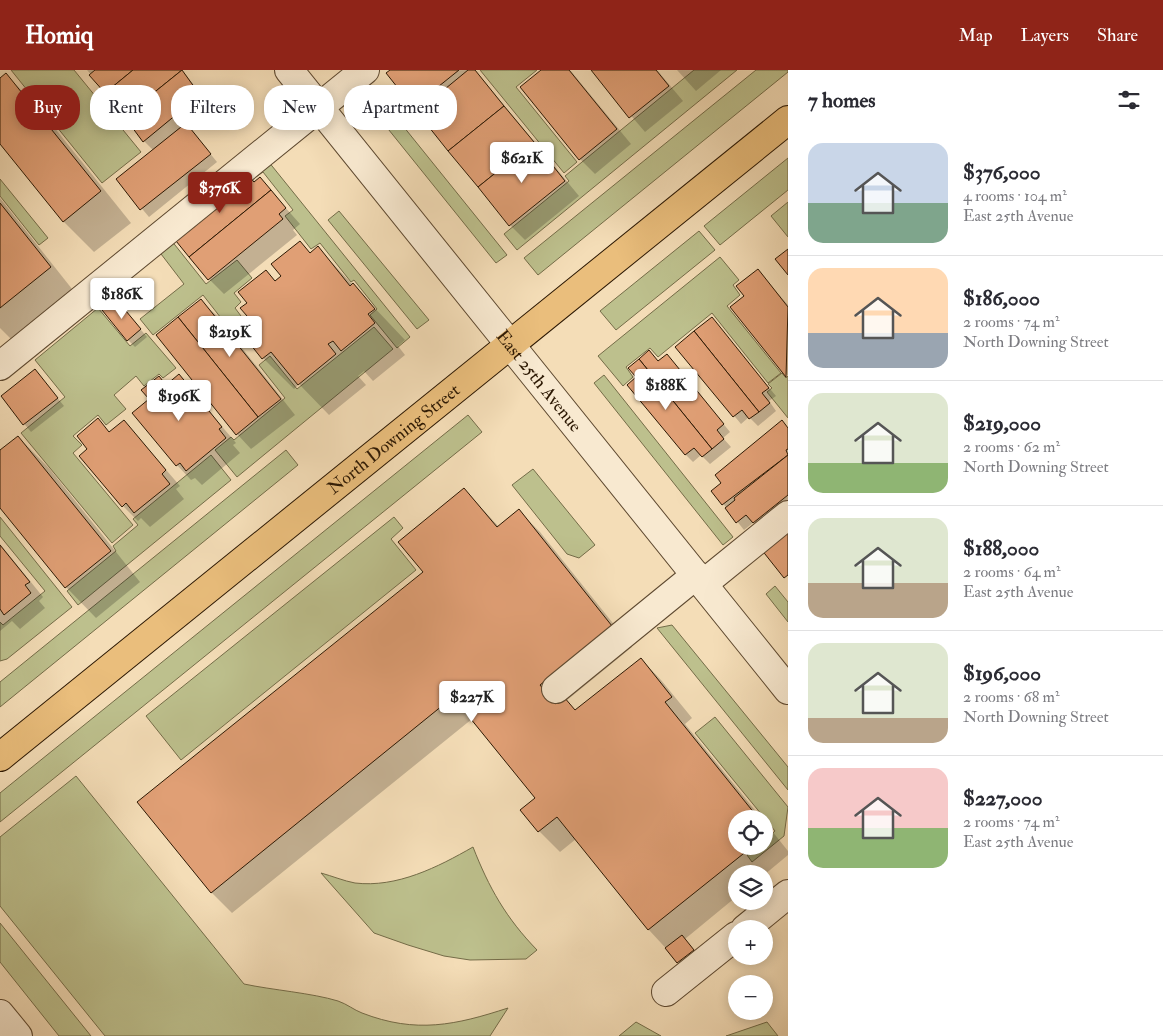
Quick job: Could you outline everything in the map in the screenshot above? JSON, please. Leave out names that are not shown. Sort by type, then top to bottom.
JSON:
[{"type":"main road","name":"North Downing Street","points":[[0,757],[788,120]]},
{"type":"street","name":"East 25th Avenue","points":[[289,70],[301,85]]},
{"type":"street","points":[[334,95],[365,70]]},
{"type":"street","name":"East 25th Avenue","points":[[334,126],[788,690]]},
{"type":"street","points":[[0,366],[291,130]]},
{"type":"street","points":[[556,689],[699,579],[788,515]]},
{"type":"street","points":[[756,920],[788,894]]},
{"type":"street","points":[[666,992],[728,942]]},
{"type":"street","points":[[0,1014],[18,1036]]},
{"type":"green space","points":[[11,70],[74,70],[90,90],[90,130],[123,130],[141,152],[102,183],[59,130],[80,130],[80,85],[23,85]]},
{"type":"green space","points":[[480,70],[537,70],[516,87],[577,162],[564,173]]},
{"type":"green space","points":[[694,70],[737,70],[517,250],[504,234],[569,181],[565,176]]},
{"type":"green space","points":[[756,70],[788,70],[788,72],[538,275],[524,258]]},
{"type":"green space","points":[[389,130],[406,130],[507,255],[496,263]]},
{"type":"green space","points":[[788,158],[788,190],[720,245],[704,226]]},
{"type":"green space","points":[[268,161],[410,337],[397,348],[370,315],[377,309],[354,280],[351,282],[320,243],[311,249],[285,216],[293,210],[263,172],[256,177],[253,174]]},
{"type":"green space","points":[[0,179],[48,238],[39,245],[0,196]]},
{"type":"green space","points":[[788,202],[788,237],[771,216]]},
{"type":"green space","points":[[339,211],[429,320],[417,329],[328,220]]},
{"type":"green space","points":[[699,231],[715,250],[616,330],[600,311]]},
{"type":"green space","points":[[171,240],[206,284],[237,260],[252,278],[234,293],[241,302],[235,308],[241,316],[228,327],[203,295],[153,335],[140,319],[184,284],[158,250]]},
{"type":"green space","points":[[720,257],[739,280],[733,285],[740,295],[727,306],[781,373],[768,383],[712,313],[658,357],[650,348],[626,367],[633,377],[623,386],[598,356]]},
{"type":"green space","points":[[98,308],[130,346],[146,333],[176,368],[163,378],[159,374],[144,386],[136,376],[114,395],[126,409],[106,425],[98,415],[73,436],[82,445],[73,453],[133,525],[112,543],[21,433],[65,397],[35,360]]},
{"type":"green space","points":[[374,327],[393,349],[237,477],[215,450],[231,437],[234,440],[285,398],[259,365],[270,356],[297,389]]},
{"type":"green space","points":[[782,373],[786,378],[788,376],[788,418],[767,392],[772,388],[768,384]]},
{"type":"green space","points":[[604,375],[733,537],[723,545],[594,383]]},
{"type":"green space","points":[[468,415],[482,432],[0,822],[0,793]]},
{"type":"green space","points":[[286,450],[298,465],[0,707],[0,682]]},
{"type":"green space","points":[[211,455],[231,480],[78,605],[67,591],[116,551],[113,546],[138,525],[133,519]]},
{"type":"green space","points":[[533,469],[595,545],[579,558],[567,554],[512,485]]},
{"type":"green space","points":[[0,517],[72,607],[7,659],[0,661],[0,622],[3,625],[45,591],[0,536]]},
{"type":"green space","points":[[394,517],[403,528],[391,539],[416,570],[181,760],[146,716]]},
{"type":"green space","points":[[775,586],[788,602],[788,622],[766,594]]},
{"type":"green space","points":[[672,625],[788,767],[788,790],[657,628]]},
{"type":"green space","points":[[715,717],[788,807],[784,836],[773,845],[773,833],[775,831],[773,829],[773,810],[758,810],[695,733]]},
{"type":"green space","points":[[76,776],[244,984],[328,998],[382,1020],[418,1025],[453,1023],[508,1008],[490,1036],[105,1036],[0,906],[0,837]]},
{"type":"green space","points":[[473,847],[485,876],[499,902],[516,926],[537,950],[526,959],[470,960],[444,956],[374,933],[321,873],[355,883],[371,884],[386,882],[417,874],[446,862]]},
{"type":"green space","points":[[747,855],[761,855],[752,862]]},
{"type":"green space","points":[[0,923],[91,1036],[59,1036],[0,962]]},
{"type":"green space","points":[[636,1022],[661,1036],[619,1036]]},
{"type":"green space","points":[[767,1022],[778,1036],[726,1036]]},
{"type":"building","points":[[95,70],[133,70],[115,85],[98,85],[89,75]]},
{"type":"building","points":[[133,70],[182,70],[161,87],[161,85],[115,85]]},
{"type":"building","points":[[182,70],[193,85],[171,85],[171,119],[161,127],[161,87]]},
{"type":"building","points":[[390,70],[459,70],[440,85],[396,85],[386,73]]},
{"type":"building","points":[[468,70],[475,70],[504,106],[448,151],[431,130],[457,130],[457,85],[450,85]]},
{"type":"building","points":[[541,70],[569,70],[617,129],[579,160],[520,87]]},
{"type":"building","points":[[591,70],[656,70],[669,86],[629,118]]},
{"type":"building","points":[[6,73],[16,85],[15,130],[52,130],[101,191],[63,222],[0,144],[0,78]]},
{"type":"building","points":[[504,106],[534,142],[478,187],[448,151]]},
{"type":"building","points":[[134,130],[158,130],[143,142]]},
{"type":"building","points":[[177,130],[192,130],[211,154],[140,210],[116,179]]},
{"type":"building","points":[[534,142],[565,181],[509,226],[478,187]]},
{"type":"building","points":[[248,175],[254,182],[260,177],[271,190],[189,257],[172,236]]},
{"type":"building","points":[[271,190],[286,208],[279,214],[283,219],[208,280],[189,257]]},
{"type":"building","points":[[0,203],[51,267],[0,308]]},
{"type":"building","points":[[300,241],[310,253],[318,246],[350,286],[353,283],[375,309],[368,314],[375,323],[341,351],[333,341],[328,344],[336,354],[298,385],[271,352],[262,359],[235,325],[247,316],[240,308],[247,303],[238,292],[266,270],[275,281],[281,276],[271,264]]},
{"type":"building","points":[[788,249],[788,275],[775,259]]},
{"type":"building","points":[[758,269],[788,307],[786,377],[730,307],[744,296],[736,286]]},
{"type":"building","points":[[116,299],[141,329],[127,341],[102,310]]},
{"type":"building","points":[[201,299],[281,399],[258,417],[178,317]]},
{"type":"building","points":[[178,317],[258,417],[236,435],[156,335]]},
{"type":"building","points":[[712,317],[769,388],[762,393],[770,403],[759,412],[694,331]]},
{"type":"building","points":[[694,331],[759,412],[749,419],[742,410],[733,417],[675,347]]},
{"type":"building","points":[[649,350],[658,361],[667,354],[724,424],[717,430],[724,439],[712,449],[639,359]]},
{"type":"building","points":[[639,359],[712,449],[702,457],[694,448],[685,455],[627,385],[636,377],[628,368]]},
{"type":"building","points":[[35,369],[58,398],[23,425],[1,396]]},
{"type":"building","points":[[179,374],[222,427],[219,429],[226,438],[186,471],[180,463],[176,466],[132,413],[149,399],[141,390],[159,376],[166,385]]},
{"type":"building","points":[[98,418],[109,432],[124,420],[166,470],[162,474],[170,484],[134,513],[126,503],[122,507],[79,456],[87,449],[77,436]]},
{"type":"building","points":[[782,420],[788,428],[788,449],[786,450],[788,455],[722,505],[711,491],[721,483],[715,475]]},
{"type":"building","points":[[18,436],[111,551],[65,588],[0,508],[0,450]]},
{"type":"building","points":[[788,455],[788,495],[753,523],[746,515],[736,523],[725,508],[735,500],[734,498]]},
{"type":"building","points":[[464,488],[497,527],[519,509],[612,626],[540,685],[555,704],[564,697],[575,710],[641,658],[672,697],[665,702],[752,810],[728,810],[728,855],[742,855],[648,930],[557,817],[538,832],[520,810],[535,798],[453,697],[211,893],[137,802],[423,572],[398,542]]},
{"type":"building","points":[[788,527],[788,575],[784,578],[761,549]]},
{"type":"building","points":[[0,545],[30,582],[25,585],[31,593],[4,615],[0,609]]},
{"type":"building","points":[[682,935],[694,950],[677,963],[665,948]]}]
